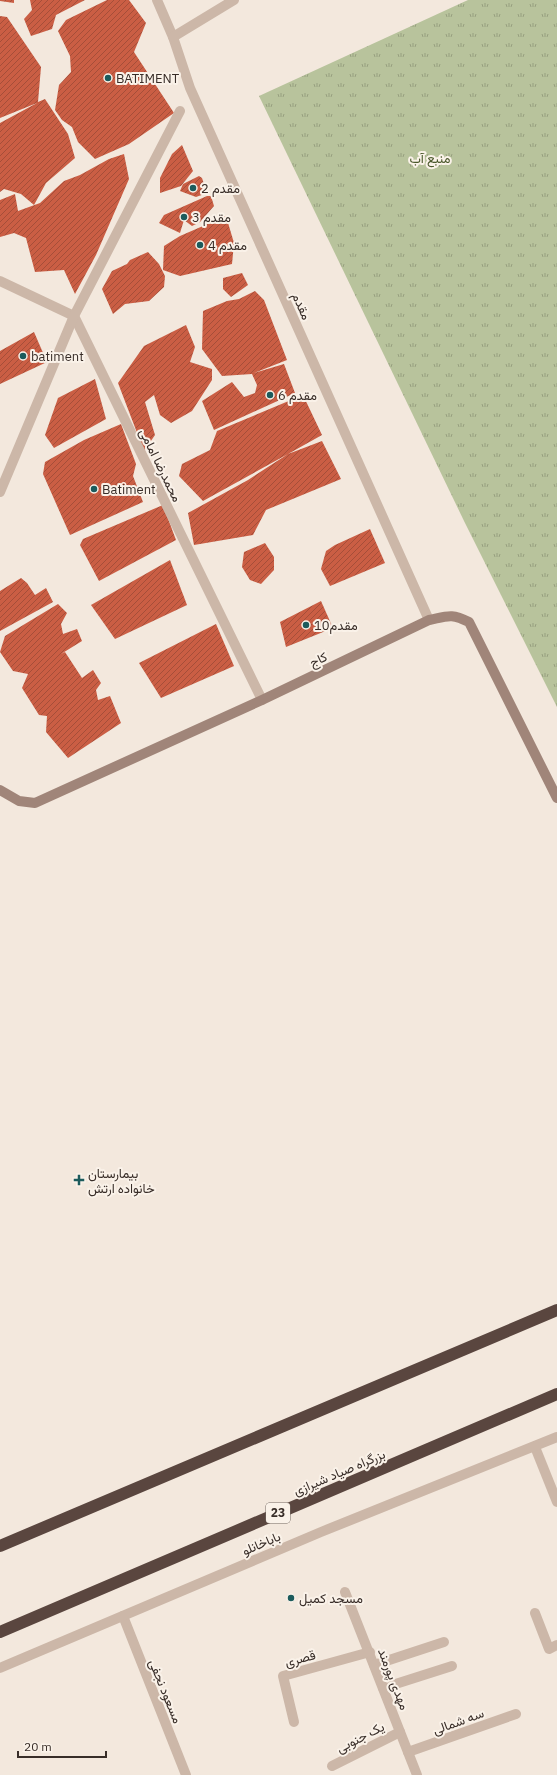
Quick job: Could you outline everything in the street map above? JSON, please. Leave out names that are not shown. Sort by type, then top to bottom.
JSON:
[{"type":"highway","points":[[0,1546],[557,1310]]},
{"type":"highway","name":"بزرگراه صیاد شیرازی","points":[[0,1632],[557,1394]]},
{"type":"main road","name":"کاج","points":[[0,790],[19,801],[36,802],[262,700],[429,620],[447,616],[456,616],[469,622],[557,798]]},
{"type":"street","name":"مقدم","points":[[157,0],[173,37],[190,88],[429,620]]},
{"type":"street","points":[[173,37],[234,0]]},
{"type":"street","points":[[0,492],[74,316],[180,111]]},
{"type":"street","points":[[0,281],[74,316]]},
{"type":"street","name":"محمدرضا امامی","points":[[74,316],[262,700]]},
{"type":"street","name":"باباخانلو","points":[[0,1668],[321,1532],[557,1438]]},
{"type":"street","points":[[535,1447],[557,1502]]},
{"type":"street","name":"مهدی پورمند","points":[[345,1592],[370,1652],[417,1775]]},
{"type":"street","points":[[535,1613],[549,1649],[557,1645]]},
{"type":"street","name":"مسعود نجفی","points":[[123,1616],[186,1775]]},
{"type":"street","points":[[374,1665],[444,1642]]},
{"type":"street","name":"قصری","points":[[294,1722],[283,1676],[370,1652]]},
{"type":"street","points":[[384,1688],[452,1666]]},
{"type":"street","name":"سه شمالی","points":[[408,1752],[516,1714]]},
{"type":"street","name":"یک جنوبی","points":[[332,1766],[400,1732]]},
{"type":"green space","name":"منبع آب","points":[[468,0],[557,0],[557,707],[465,523],[259,96]]},
{"type":"building","points":[[14,0],[14,3],[0,1]]},
{"type":"building","points":[[30,0],[85,0],[56,15],[52,29],[31,36],[24,19],[32,10]]},
{"type":"building","name":"BATIMENT","points":[[107,0],[129,0],[146,23],[134,52],[174,113],[129,144],[95,159],[78,142],[72,127],[62,120],[55,110],[59,85],[71,72],[70,56],[58,31],[66,20]]},
{"type":"building","points":[[0,16],[7,17],[41,67],[38,102],[45,99],[68,134],[75,158],[46,183],[34,205],[21,194],[4,189],[0,192],[0,123],[37,103],[0,118]]},
{"type":"building","points":[[182,145],[193,171],[181,186],[160,193],[160,178],[172,154]]},
{"type":"building","points":[[124,154],[129,179],[96,255],[75,294],[64,270],[35,272],[26,238],[14,233],[0,237],[0,200],[15,194],[18,211],[40,203],[64,181],[80,175],[109,159]]},
{"type":"building","name":"مقدم 2","points":[[199,176],[202,178],[207,193],[196,197],[180,191],[183,184]]},
{"type":"building","name":"3 مقدم","points":[[207,196],[211,196],[214,206],[200,222],[192,226],[184,220],[180,233],[159,223],[164,215]]},
{"type":"building","name":"4 مقدم","points":[[226,216],[234,243],[232,264],[180,276],[163,270],[164,246],[180,236]]},
{"type":"building","points":[[148,252],[159,264],[165,276],[164,287],[149,301],[125,304],[113,314],[102,289],[112,271],[127,264],[130,260]]},
{"type":"building","points":[[242,273],[248,285],[231,297],[223,289],[223,278]]},
{"type":"building","points":[[255,291],[264,300],[287,360],[254,373],[284,364],[295,393],[214,430],[202,401],[232,382],[244,397],[255,393],[257,385],[252,374],[222,376],[202,349],[203,311],[227,301],[239,299]]},
{"type":"building","name":"Batiment","points":[[186,325],[195,347],[190,362],[212,369],[212,380],[192,411],[171,423],[160,415],[154,395],[145,402],[155,435],[144,451],[118,383],[144,346]]},
{"type":"building","name":"batiment","points":[[34,332],[47,362],[0,384],[0,351]]},
{"type":"building","name":"Batiment","points":[[95,379],[106,419],[54,448],[45,435],[58,398]]},
{"type":"building","points":[[303,395],[322,435],[203,501],[179,476],[182,464],[210,450],[217,431]]},
{"type":"building","name":"Batiment","points":[[121,424],[136,464],[133,476],[143,502],[70,535],[43,474],[45,462],[84,440]]},
{"type":"building","points":[[322,441],[341,479],[266,510],[253,535],[194,545],[188,513],[248,480],[288,454]]},
{"type":"building","name":"Batiment","points":[[163,505],[176,540],[99,581],[80,545],[83,539]]},
{"type":"building","points":[[370,529],[385,563],[330,586],[321,569],[326,551],[335,545]]},
{"type":"building","points":[[265,543],[274,557],[274,570],[261,584],[250,580],[242,567],[244,552]]},
{"type":"building","points":[[170,560],[187,605],[115,639],[91,605]]},
{"type":"building","points":[[21,578],[27,583],[35,595],[46,588],[53,602],[0,631],[0,591]]},
{"type":"building","name":"10مقدم","points":[[321,601],[333,628],[286,647],[280,622]]},
{"type":"building","points":[[58,604],[67,613],[61,624],[63,634],[77,629],[82,641],[61,654],[65,652],[82,678],[93,670],[101,683],[96,690],[98,700],[110,696],[121,723],[68,758],[46,732],[47,716],[39,715],[22,688],[28,674],[13,671],[0,652],[5,636]]},
{"type":"building","points":[[216,624],[234,666],[161,698],[139,663]]},
{"type":"place","name":"BATIMENT","points":[[108,78]]},
{"type":"place","name":"مقدم 2","points":[[193,188]]},
{"type":"place","name":"3 مقدم","points":[[184,217]]},
{"type":"place","name":"4 مقدم","points":[[200,245]]},
{"type":"place","name":"batiment","points":[[23,356]]},
{"type":"place","name":"6 مقدم","points":[[270,395]]},
{"type":"place","name":"Batiment","points":[[94,489]]},
{"type":"place","name":"10مقدم","points":[[306,625]]},
{"type":"place","name":"بیمارستان خانواده ارتش","points":[[79,1180]]},
{"type":"place","name":"مسجد کمیل","points":[[291,1598]]}]
